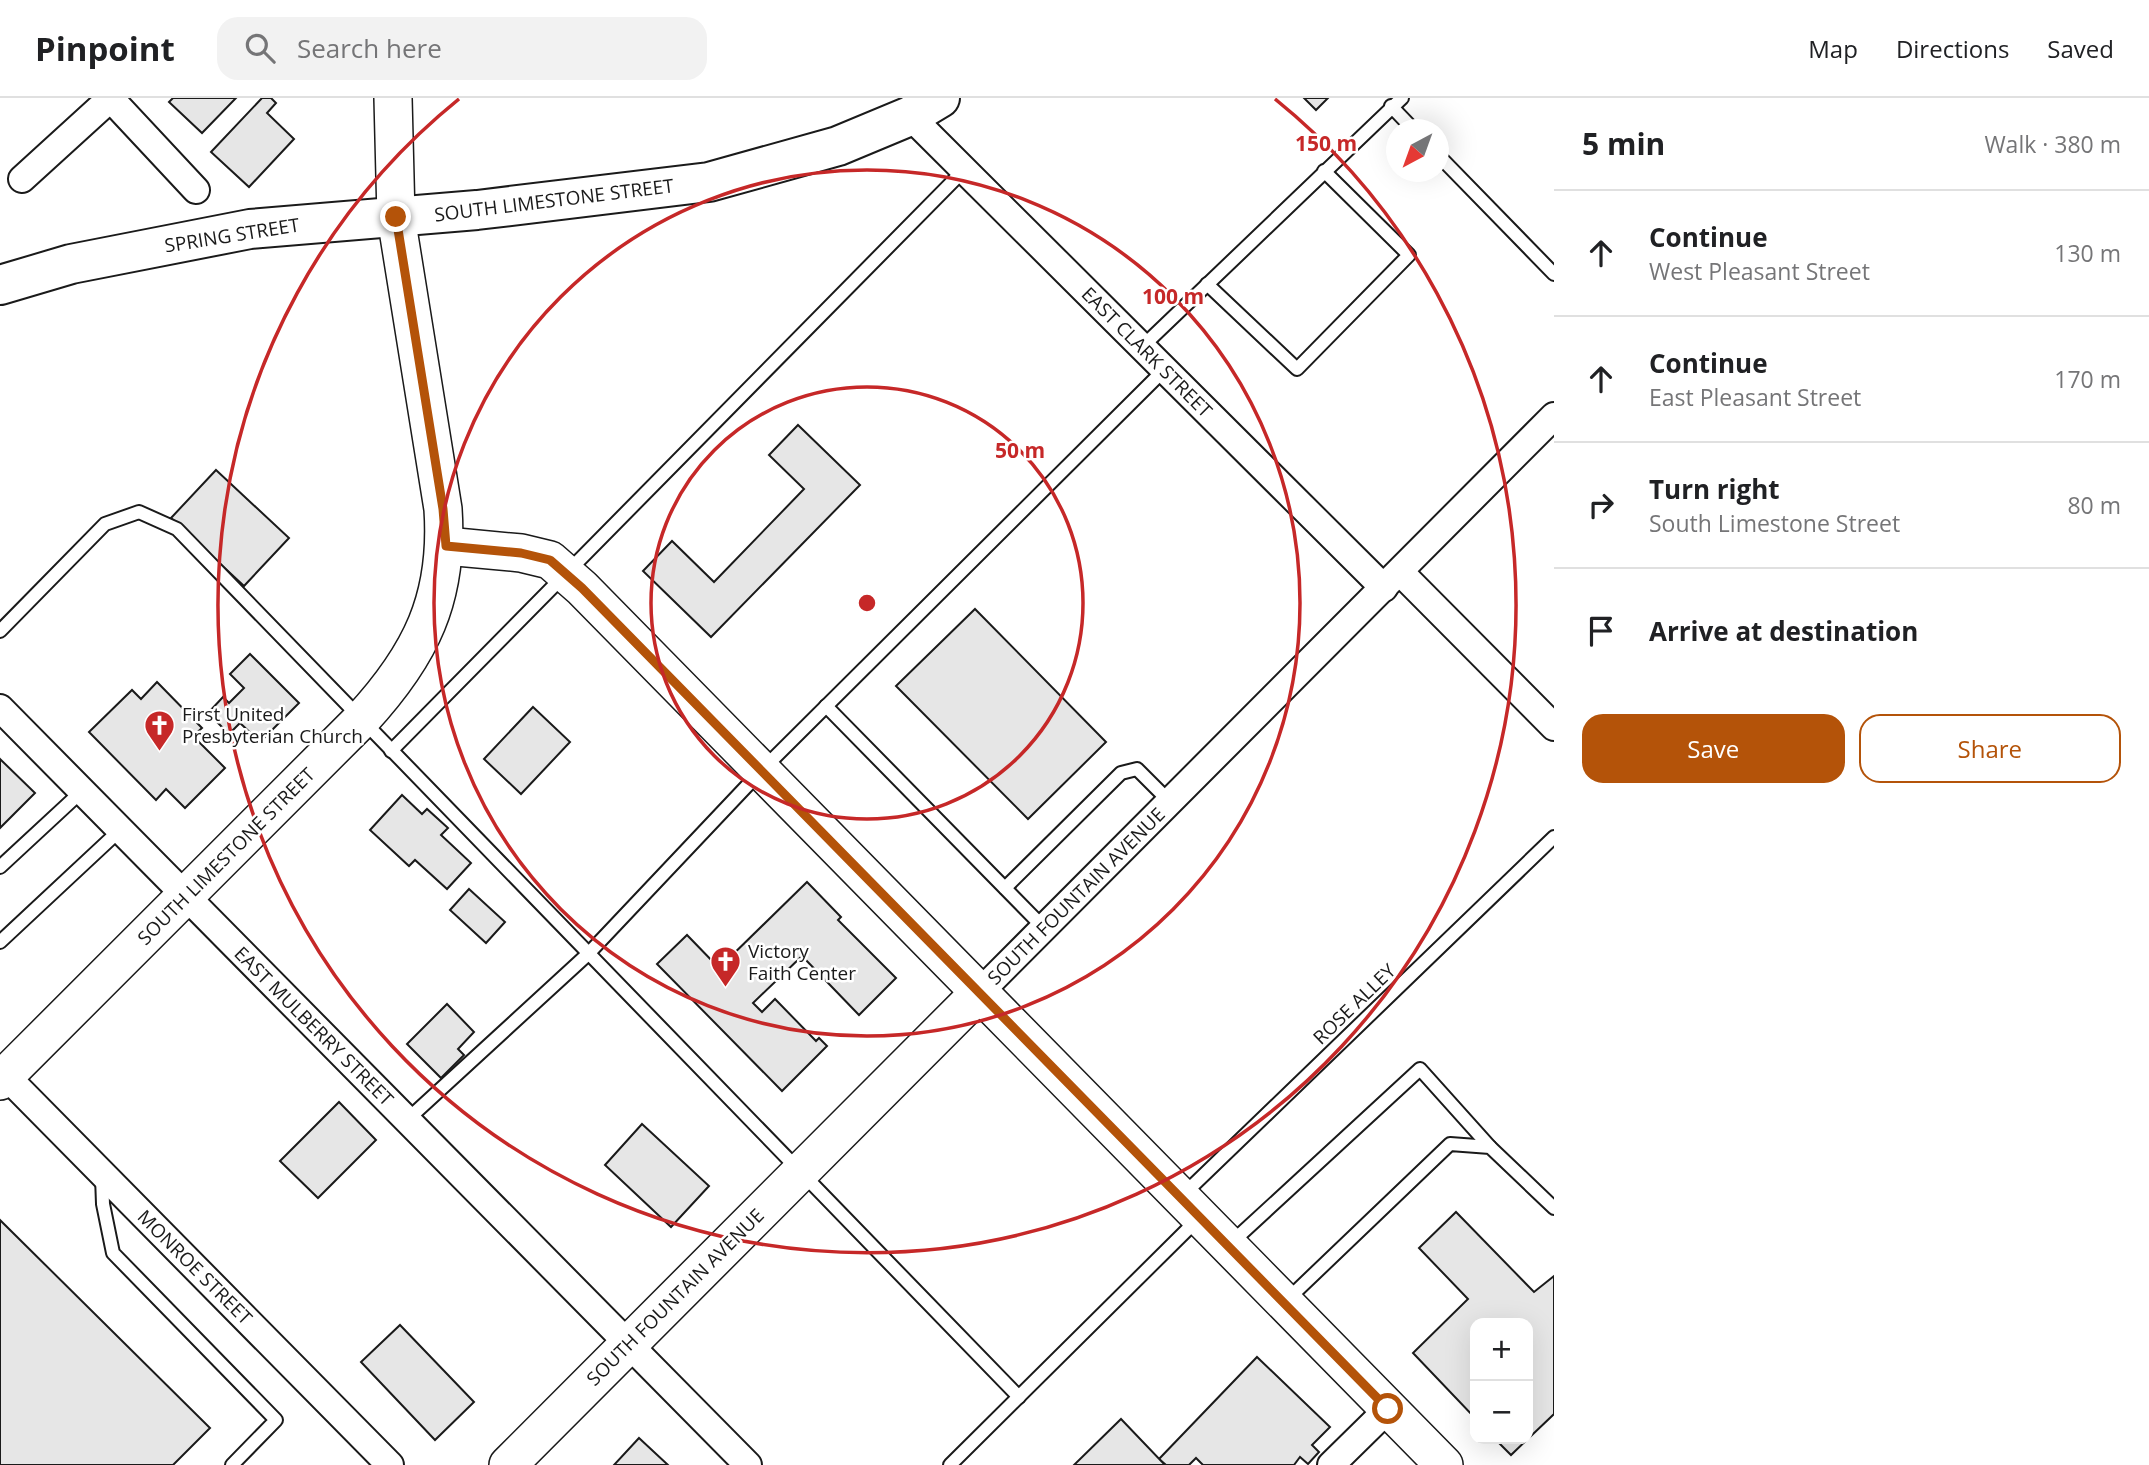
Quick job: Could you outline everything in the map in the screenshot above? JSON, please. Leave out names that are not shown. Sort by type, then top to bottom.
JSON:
[{"type":"main road","name":"SOUTH LIMESTONE STREET","points":[[396,217],[709,182],[838,146],[925,107]]},
{"type":"main road","name":"SPRING STREET","points":[[0,285],[71,264],[250,229],[396,217]]},
{"type":"street","points":[[22,179],[111,98],[196,190]]},
{"type":"street","points":[[393,98],[396,217]]},
{"type":"street","name":"EAST CLARK STREET","points":[[925,107],[964,170],[1164,370],[1554,727]]},
{"type":"street","name":"SOUTH LIMESTONE STREET","points":[[2,1076],[361,720],[402,671],[424,629],[441,583],[446,546],[443,509],[396,217]]},
{"type":"street","name":"SOUTH FOUNTAIN AVENUE","points":[[508,1465],[1554,416]]},
{"type":"street","points":[[446,546],[521,553],[550,560],[566,574],[1444,1465]]},
{"type":"street","name":"EAST MULBERRY STREET","points":[[0,708],[748,1465]]},
{"type":"street","name":"MONROE STREET","points":[[2,1076],[390,1465]]},
{"type":"street","points":[[1331,1465],[1388,1409]]},
{"type":"lane","points":[[1142,347],[1396,102],[1407,119]]},
{"type":"lane","points":[[1449,166],[1554,274]]},
{"type":"lane","points":[[391,751],[964,170]]},
{"type":"lane","points":[[1207,284],[1297,369],[1409,255],[1324,171]]},
{"type":"lane","points":[[407,1120],[588,954],[825,706],[1164,370]]},
{"type":"lane","points":[[0,631],[105,524],[139,512],[177,529],[1019,1397]]},
{"type":"lane","points":[[825,706],[1043,927]]},
{"type":"lane","points":[[1005,888],[1121,773],[1137,769],[1170,801]]},
{"type":"lane","points":[[0,867],[82,791]]},
{"type":"lane","points":[[0,943],[120,830]]},
{"type":"lane","name":"ROSE ALLEY","points":[[950,1465],[1019,1397],[1190,1208],[1554,837]]},
{"type":"lane","points":[[1228,1246],[1420,1069],[1490,1147],[1554,1208]]},
{"type":"lane","points":[[1284,1303],[1450,1144],[1490,1147]]},
{"type":"lane","points":[[102,1174],[103,1204],[113,1253],[276,1420],[232,1465]]},
{"type":"building","points":[[173,98],[236,98],[202,133],[169,102]]},
{"type":"building","points":[[262,98],[271,98],[276,103],[267,113],[294,139],[249,187],[211,152]]},
{"type":"building","points":[[1304,98],[1328,98],[1316,110]]},
{"type":"building","points":[[798,425],[860,485],[711,637],[643,571],[672,541],[714,582],[804,489],[769,455]]},
{"type":"building","points":[[216,470],[289,538],[244,586],[171,518]]},
{"type":"building","points":[[975,609],[1106,742],[1028,819],[896,686]]},
{"type":"building","points":[[250,654],[299,703],[260,742],[240,723],[229,734],[208,713],[223,697],[229,703],[244,688],[230,674]]},
{"type":"building","name":"First United Presbyterian Church","points":[[157,682],[202,728],[193,736],[225,768],[185,808],[166,789],[156,800],[89,732],[132,690],[141,699]]},
{"type":"building","points":[[533,707],[570,742],[521,794],[484,759]]},
{"type":"building","points":[[0,759],[35,793],[0,828]]},
{"type":"building","points":[[402,795],[422,814],[427,809],[448,828],[441,835],[471,863],[447,889],[415,860],[409,866],[370,830]]},
{"type":"building","name":"Victory Faith Center","points":[[807,882],[841,917],[838,920],[896,978],[859,1015],[802,956],[753,1003],[762,1012],[775,999],[816,1041],[819,1038],[827,1046],[782,1091],[657,964],[687,935],[719,968]]},
{"type":"building","points":[[469,889],[505,922],[486,943],[450,910]]},
{"type":"building","points":[[447,1004],[474,1032],[458,1049],[464,1055],[441,1078],[407,1044]]},
{"type":"building","points":[[339,1102],[376,1140],[318,1198],[280,1161]]},
{"type":"building","points":[[642,1124],[709,1186],[671,1227],[605,1165]]},
{"type":"building","points":[[1456,1212],[1534,1292],[1554,1276],[1554,1414],[1533,1434],[1533,1318],[1470,1318],[1470,1413],[1413,1353],[1468,1299],[1419,1248]]},
{"type":"building","points":[[0,1220],[210,1428],[173,1465],[0,1465]]},
{"type":"building","points":[[400,1325],[474,1402],[435,1440],[361,1362]]},
{"type":"building","points":[[1257,1357],[1330,1427],[1312,1445],[1319,1452],[1308,1464],[1300,1457],[1294,1465],[1203,1465],[1196,1458],[1189,1465],[1166,1465],[1159,1459]]},
{"type":"building","points":[[1121,1419],[1165,1465],[1074,1465]]},
{"type":"building","points":[[639,1438],[668,1465],[614,1465]]},
{"type":"building","points":[[1500,1444],[1523,1444],[1511,1455]]},
{"type":"place","name":"First United Presbyterian Church","points":[[159,752]]},
{"type":"place","name":"Victory Faith Center","points":[[725,989]]},
{"type":"route","points":[[396,217],[443,509],[446,546],[521,553],[550,560],[582,588],[1388,1409]]}]
